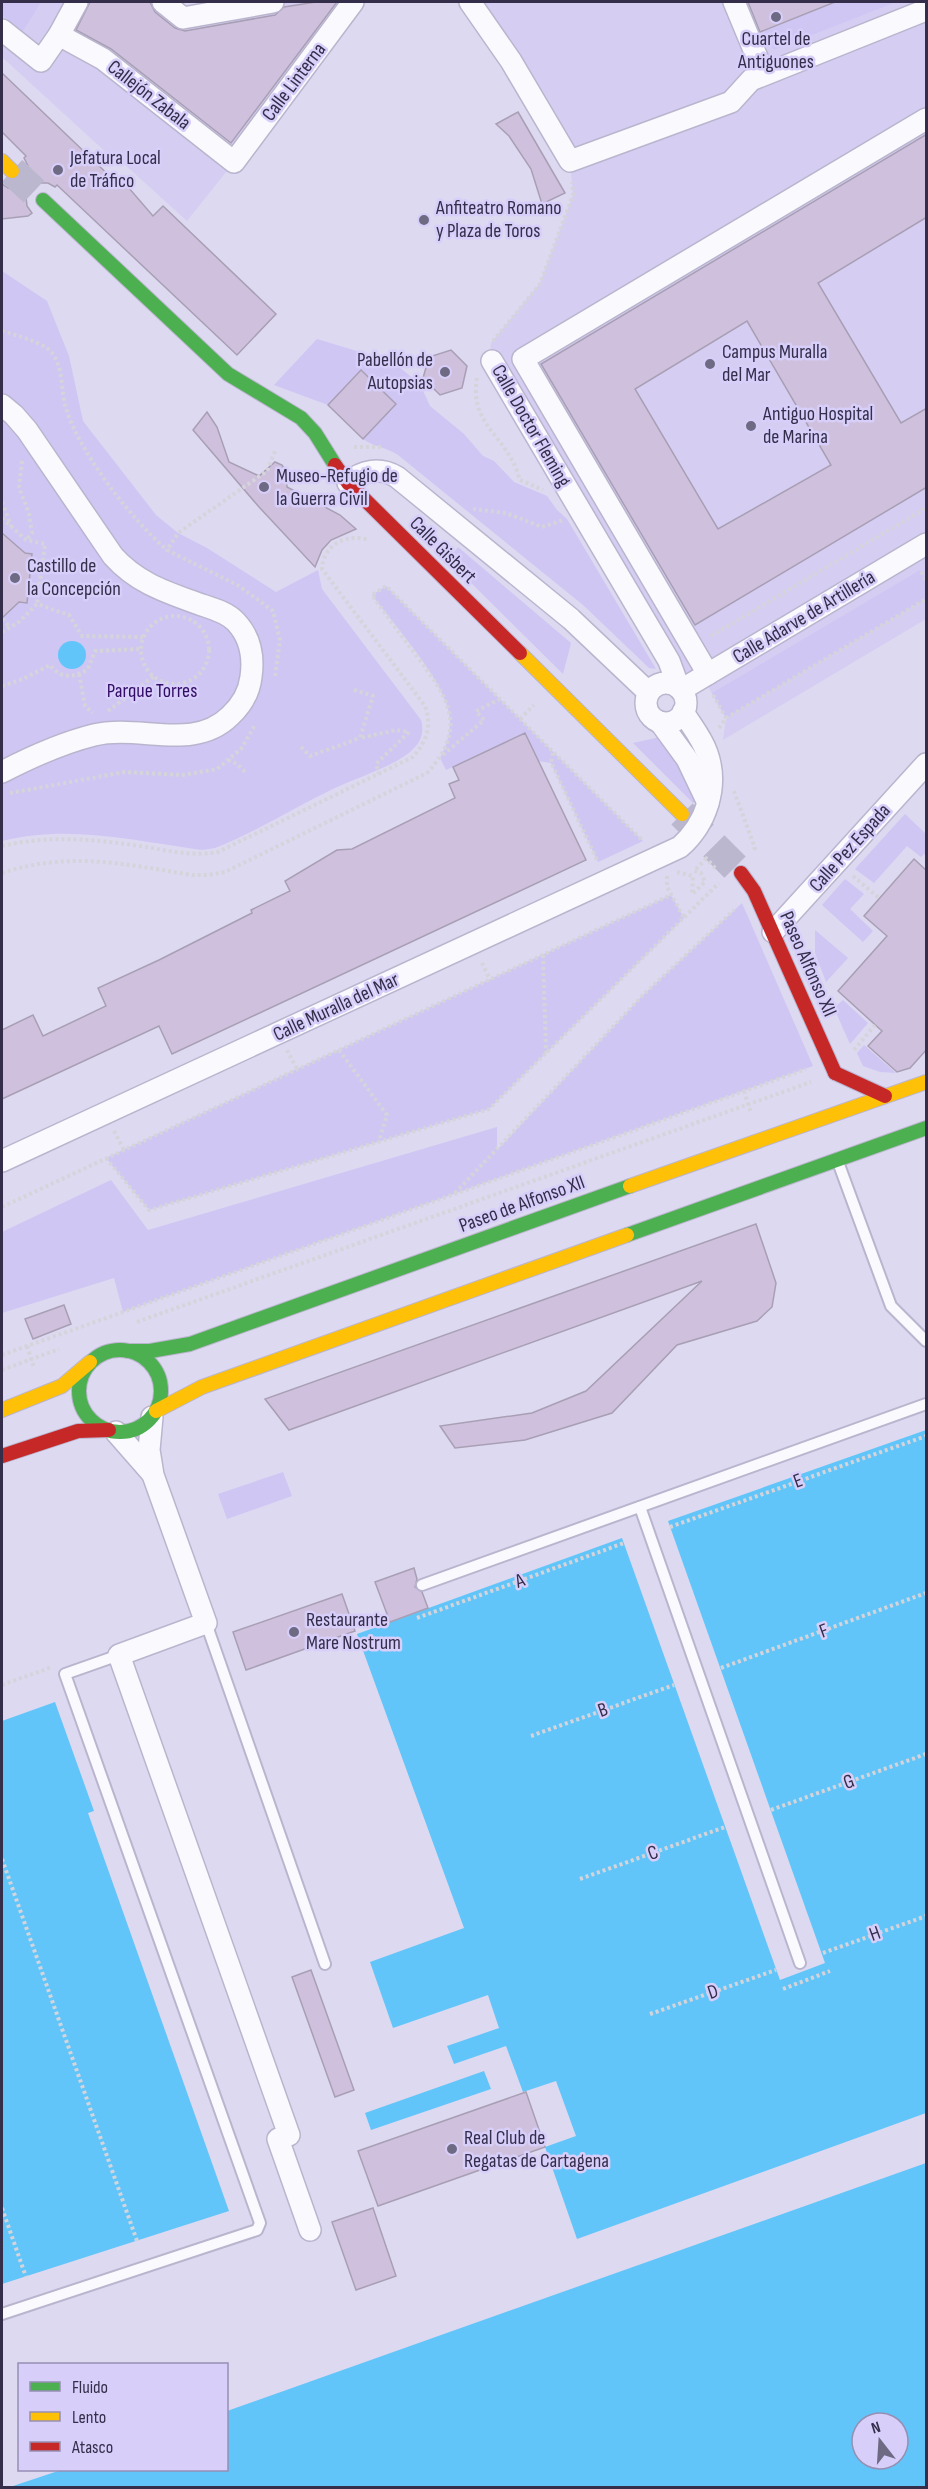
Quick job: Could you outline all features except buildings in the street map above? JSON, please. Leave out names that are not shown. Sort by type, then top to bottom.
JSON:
[{"type":"main road","points":[[2,161],[12,171]]},
{"type":"main road","name":"Calle Gisbert","points":[[43,200],[228,374],[255,393],[301,417],[316,433],[335,467],[348,483],[682,814]]},
{"type":"main road","name":"Paseo Alfonso XII","points":[[741,873],[754,891],[773,932],[832,1073]]},
{"type":"main road","points":[[832,1073],[885,1096]]},
{"type":"main road","name":"Paseo de Alfonso XII","points":[[128,1351],[150,1351],[190,1344],[927,1082]]},
{"type":"main road","points":[[2,1456],[78,1431],[113,1431],[139,1427],[154,1414],[202,1387],[835,1154],[927,1128]]},
{"type":"main road","points":[[2,1410],[62,1386],[91,1361],[112,1350],[128,1351],[142,1356],[157,1373],[161,1396],[154,1414]]},
{"type":"main road","points":[[91,1361],[82,1374],[79,1397],[89,1418],[113,1431]]},
{"type":"street","points":[[2,30],[41,61],[60,35],[76,2]]},
{"type":"street","points":[[163,2],[183,18],[234,5],[273,2]]},
{"type":"street","name":"Calle Linterna","points":[[234,162],[353,2]]},
{"type":"street","points":[[470,2],[511,61],[570,161],[731,102],[751,80],[927,9]]},
{"type":"street","points":[[734,2],[764,74]]},
{"type":"street","name":"Callejón Zabala","points":[[60,35],[103,59],[234,162]]},
{"type":"street","points":[[708,674],[523,359],[927,119]]},
{"type":"street","name":"Calle Doctor Fleming","points":[[492,361],[669,661],[680,689]]},
{"type":"street","points":[[2,405],[27,430],[113,556],[125,569],[156,589],[218,611],[234,620],[244,632],[252,650],[249,688],[239,707],[224,722],[205,733],[186,736],[120,732],[95,735],[38,753],[2,772]]},
{"type":"street","points":[[348,483],[366,472],[385,471],[397,477],[571,619],[648,692]]},
{"type":"street","name":"Calle Adarve de Artillería","points":[[680,689],[927,544]]},
{"type":"street","points":[[660,722],[673,722],[683,712],[686,701],[680,689],[668,683],[658,684],[648,692],[646,707],[648,714],[660,722],[687,759],[708,804]]},
{"type":"street","points":[[674,862],[696,832],[708,804],[711,784],[708,754],[683,712]]},
{"type":"street","name":"Calle Pez Espada","points":[[773,932],[927,764]]},
{"type":"street","name":"Calle Muralla del Mar","points":[[2,1161],[674,862]]},
{"type":"street","points":[[154,1414],[149,1450],[153,1475],[206,1623],[119,1654],[289,2135],[278,2139],[310,2230]]},
{"type":"street","points":[[113,1431],[138,1455],[153,1475]]},
{"type":"lane","points":[[835,1154],[891,1306],[927,1341]]},
{"type":"lane","points":[[422,1585],[927,1404]]},
{"type":"lane","points":[[640,1507],[800,1963]]},
{"type":"lane","points":[[206,1623],[325,1964]]},
{"type":"lane","points":[[2,2314],[257,2230],[260,2223],[65,1674],[119,1654]]},
{"type":"path","name":"Calle Doctor Fleming","points":[[492,361],[489,349],[491,343],[540,284],[573,195],[570,161]]},
{"type":"path","points":[[2,331],[30,340],[51,352],[61,376],[65,406],[79,435],[126,508],[150,536],[167,550],[239,586],[273,611],[280,640],[273,682]]},
{"type":"path","points":[[26,540],[32,533],[29,514],[19,487],[27,430]]},
{"type":"path","points":[[347,448],[372,446],[392,450]]},
{"type":"path","points":[[167,550],[178,533],[267,471],[276,449]]},
{"type":"path","points":[[2,502],[11,527]]},
{"type":"path","points":[[693,647],[927,508]]},
{"type":"path","points":[[466,509],[506,513],[542,527],[567,519]]},
{"type":"path","points":[[2,518],[26,540],[45,544],[37,604],[19,622],[2,632]]},
{"type":"path","points":[[2,846],[43,838],[65,837],[206,855],[232,846],[413,757],[423,746],[428,734],[429,718],[425,706],[322,569],[326,552],[341,540],[362,538],[375,544]]},
{"type":"path","points":[[440,758],[448,739],[450,720],[446,697],[372,595],[386,586],[643,841]]},
{"type":"path","points":[[714,735],[726,718],[927,599]]},
{"type":"path","points":[[37,604],[69,615],[82,636],[144,637]]},
{"type":"path","points":[[175,615],[196,622],[208,640],[207,662],[193,679],[172,684],[154,676],[147,669],[141,649],[144,637],[155,622],[175,615]]},
{"type":"path","points":[[2,619],[9,626]]},
{"type":"path","points":[[2,686],[23,679],[50,665],[61,674],[79,675],[88,669],[94,651],[141,649]]},
{"type":"path","points":[[79,675],[85,706],[96,715]]},
{"type":"path","points":[[103,714],[154,676]]},
{"type":"path","points":[[354,690],[373,696],[360,738]]},
{"type":"path","points":[[2,873],[48,862],[86,859],[192,875],[225,872],[426,773],[484,720],[476,711],[501,699]]},
{"type":"path","points":[[520,719],[537,702]]},
{"type":"path","points":[[2,792],[13,794],[125,772],[183,775],[217,769],[241,749],[257,722]]},
{"type":"path","points":[[301,747],[310,756],[360,738],[396,730],[409,732],[376,764],[378,774]]},
{"type":"path","points":[[554,752],[551,762],[598,862]]},
{"type":"path","points":[[228,760],[237,764],[246,773]]},
{"type":"path","points":[[733,790],[755,848],[748,854]]},
{"type":"path","points":[[702,855],[719,872]]},
{"type":"path","points":[[674,862],[693,876],[692,894],[705,882],[701,873],[694,871],[706,859]]},
{"type":"path","points":[[836,863],[879,898]]},
{"type":"path","points":[[106,1158],[148,1210],[489,1109],[725,877]]},
{"type":"path","points":[[455,1194],[642,996],[754,891]]},
{"type":"path","points":[[2,1207],[671,895]]},
{"type":"path","points":[[543,955],[546,1053]]},
{"type":"path","points":[[851,1052],[875,1025]]},
{"type":"path","points":[[339,1050],[387,1115],[379,1141]]},
{"type":"path","points":[[2,1355],[455,1194],[832,1073]]},
{"type":"path","points":[[132,1323],[832,1073]]},
{"type":"path","points":[[2,1370],[65,1347]]},
{"type":"path","name":"E","points":[[670,1527],[927,1436]]},
{"type":"path","name":"A","points":[[417,1618],[624,1543]]},
{"type":"path","name":"F","points":[[721,1668],[927,1593]]},
{"type":"path","points":[[2,1685],[63,1663]]},
{"type":"path","name":"B","points":[[531,1736],[674,1685]]},
{"type":"path","name":"G","points":[[771,1810],[927,1754]]},
{"type":"path","name":"C","points":[[580,1879],[726,1827]]},
{"type":"path","points":[[2,1859],[137,2241]]},
{"type":"path","name":"H","points":[[823,1953],[927,1916]]},
{"type":"path","name":"D","points":[[650,2014],[776,1970]]},
{"type":"path","points":[[2,2208],[26,2277]]},
{"type":"shaded area","points":[[2,2],[163,2],[183,18],[233,2],[353,2],[234,162],[187,221],[123,163],[110,156],[2,57]]},
{"type":"shaded area","name":"Campus Muralla del Mar","points":[[470,2],[926,2],[926,619],[723,740],[726,718],[703,678],[681,690],[490,355],[491,343],[540,283],[573,195],[570,161]]},
{"type":"green space","points":[[2,2],[41,2],[23,31],[2,15]]},
{"type":"green space","points":[[837,2],[896,2],[774,50],[760,33]]},
{"type":"green space","name":"Parque Torres","points":[[2,271],[47,301],[69,356],[83,421],[156,515],[178,533],[207,548],[276,592],[318,570],[322,589],[421,720],[420,739],[406,755],[215,848],[202,850],[77,834],[27,836],[2,841]]},
{"type":"green space","points":[[317,339],[393,362],[420,384],[430,406],[464,434],[483,456],[494,461],[514,482],[547,496],[567,519],[656,669],[649,668],[583,605],[398,455],[363,439],[396,404],[361,371],[328,405],[274,385]]},
{"type":"green space","points":[[458,547],[571,643],[563,674],[448,560]]},
{"type":"green space","points":[[920,570],[926,580],[926,599],[726,718],[712,693]]},
{"type":"green space","points":[[386,586],[643,841],[598,862],[551,763],[538,761],[525,733],[446,770],[440,758],[449,731],[448,708],[441,691],[419,656],[372,595]]},
{"type":"green space","points":[[660,737],[678,764],[696,801],[693,803],[633,743]]},
{"type":"green space","points":[[905,814],[926,834],[926,856],[924,854],[921,857],[907,846],[874,883],[855,869]]},
{"type":"green space","points":[[845,879],[864,894],[850,909],[873,931],[863,942],[822,905]]},
{"type":"green space","points":[[671,895],[684,918],[489,1109],[149,1210],[106,1158]]},
{"type":"green space","points":[[742,903],[813,1066],[123,1312],[114,1278],[2,1313],[2,1232],[111,1180],[148,1230],[497,1127],[497,1150],[642,996]]},
{"type":"green space","points":[[815,930],[848,958],[826,982],[815,953]]},
{"type":"green space","points":[[843,1000],[868,1023],[850,1044],[834,1008]]},
{"type":"green space","points":[[864,1045],[896,1073],[880,1072],[863,1066],[857,1053]]},
{"type":"green space","points":[[283,1472],[292,1496],[227,1519],[218,1494]]},
{"type":"water","points":[[72,641],[82,645],[86,655],[82,665],[72,669],[62,665],[58,655],[62,645]]},
{"type":"water","points":[[926,1430],[926,2113],[577,2239],[545,2147],[576,2136],[556,2081],[523,2092],[506,2046],[454,2064],[447,2046],[499,2028],[488,1995],[393,2028],[370,1962],[464,1928],[357,1634],[622,1538],[780,1980],[825,1963],[668,1521]]},
{"type":"water","points":[[55,1702],[94,1811],[88,1813],[229,2211],[2,2284],[2,1721]]},
{"type":"water","points":[[484,2071],[491,2089],[371,2130],[365,2113]]},
{"type":"water","points":[[926,2163],[926,2487],[10,2487],[58,2471],[228,2471],[228,2411]]},
{"type":"tunnel","points":[[12,171],[43,200]]},
{"type":"tunnel","points":[[682,814],[741,873]]},
{"type":"traffic: fast","points":[[43,200],[228,374],[301,418],[315,433],[335,465]]},
{"type":"traffic: fast","points":[[627,1235],[926,1128]]},
{"type":"traffic: fast","points":[[128,1351],[150,1351],[190,1344],[630,1186]]},
{"type":"traffic: fast","points":[[120,1350],[136,1353],[149,1362],[158,1375],[161,1391],[158,1407],[149,1420],[136,1429],[120,1432],[104,1429],[91,1420],[82,1407],[79,1391],[82,1375],[91,1362],[104,1353],[120,1350]]},
{"type":"traffic: slow","points":[[2,161],[12,171]]},
{"type":"traffic: slow","points":[[520,653],[682,814]]},
{"type":"traffic: slow","points":[[630,1186],[926,1082]]},
{"type":"traffic: slow","points":[[156,1411],[202,1387],[627,1235]]},
{"type":"traffic: slow","points":[[2,1410],[62,1386],[90,1362]]},
{"type":"traffic: jam","points":[[335,465],[348,483],[520,653]]},
{"type":"traffic: jam","points":[[741,873],[754,891],[835,1073]]},
{"type":"traffic: jam","points":[[835,1073],[885,1096]]},
{"type":"traffic: jam","points":[[2,1456],[78,1431],[109,1430]]},
{"type":"place","name":"Cuartel de Antiguones","points":[[776,17]]},
{"type":"place","name":"Jefatura Local de Tráfico","points":[[58,170]]},
{"type":"place","name":"Anfiteatro Romano y Plaza de Toros","points":[[424,220]]},
{"type":"place","name":"Campus Muralla del Mar","points":[[710,364]]},
{"type":"place","name":"Pabellón de Autopsias","points":[[445,372]]},
{"type":"place","name":"Antiguo Hospital de Marina","points":[[751,426]]},
{"type":"place","name":"Museo-Refugio de la Guerra Civil","points":[[264,487]]},
{"type":"place","name":"Castillo de la Concepción","points":[[15,578]]},
{"type":"place","name":"Restaurante Mare Nostrum","points":[[294,1632]]},
{"type":"place","name":"Real Club de Regatas de Cartagena","points":[[452,2149]]}]
